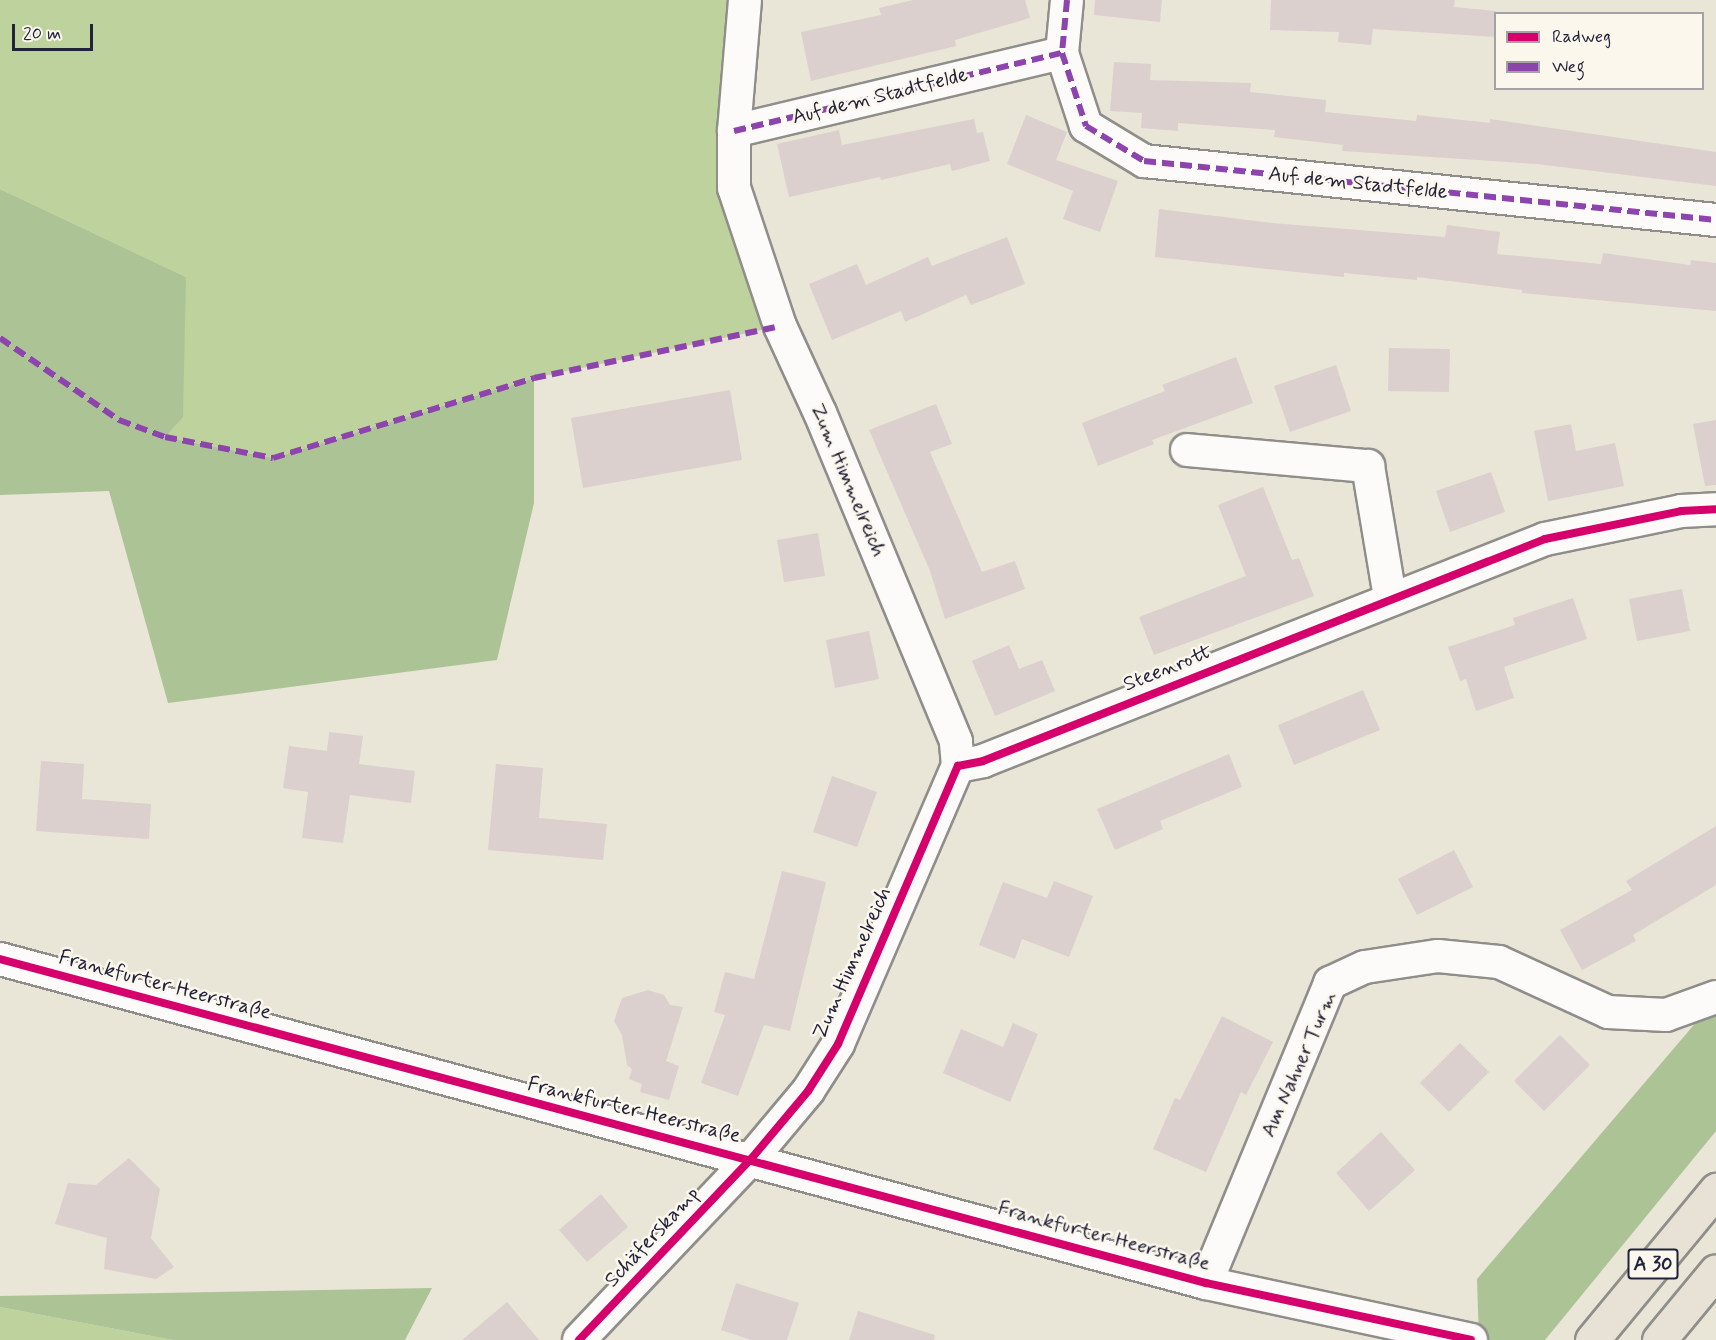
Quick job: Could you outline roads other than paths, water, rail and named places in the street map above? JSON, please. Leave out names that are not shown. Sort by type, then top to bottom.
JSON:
[{"type":"highway","name":"A 30","points":[[1592,1340],[1716,1190]]},
{"type":"highway","name":"A 30","points":[[1659,1340],[1716,1271]]},
{"type":"street","name":"Zum Himmelreich","points":[[745,0],[734,131],[734,188],[780,326],[820,413],[956,741],[958,766],[838,1044],[808,1091],[751,1159]]},
{"type":"street","name":"Auf dem Stadtfelde","points":[[1067,0],[1062,53],[1086,126],[1144,161],[1716,220]]},
{"type":"street","name":"Auf dem Stadtfelde","points":[[734,131],[1062,53]]},
{"type":"street","points":[[1186,450],[1368,466],[1390,598]]},
{"type":"street","name":"Steenrott","points":[[958,766],[983,761],[1390,598],[1545,539],[1681,511],[1716,509]]},
{"type":"street","name":"Am Nahner Turm","points":[[1206,1283],[1330,983],[1365,967],[1438,956],[1499,962],[1608,1012],[1666,1015],[1716,997]]},
{"type":"street","name":"Frankfurter Heerstraße","points":[[0,959],[1206,1283],[1472,1340]]},
{"type":"street","name":"Schäferskamp","points":[[579,1340],[751,1159]]}]
